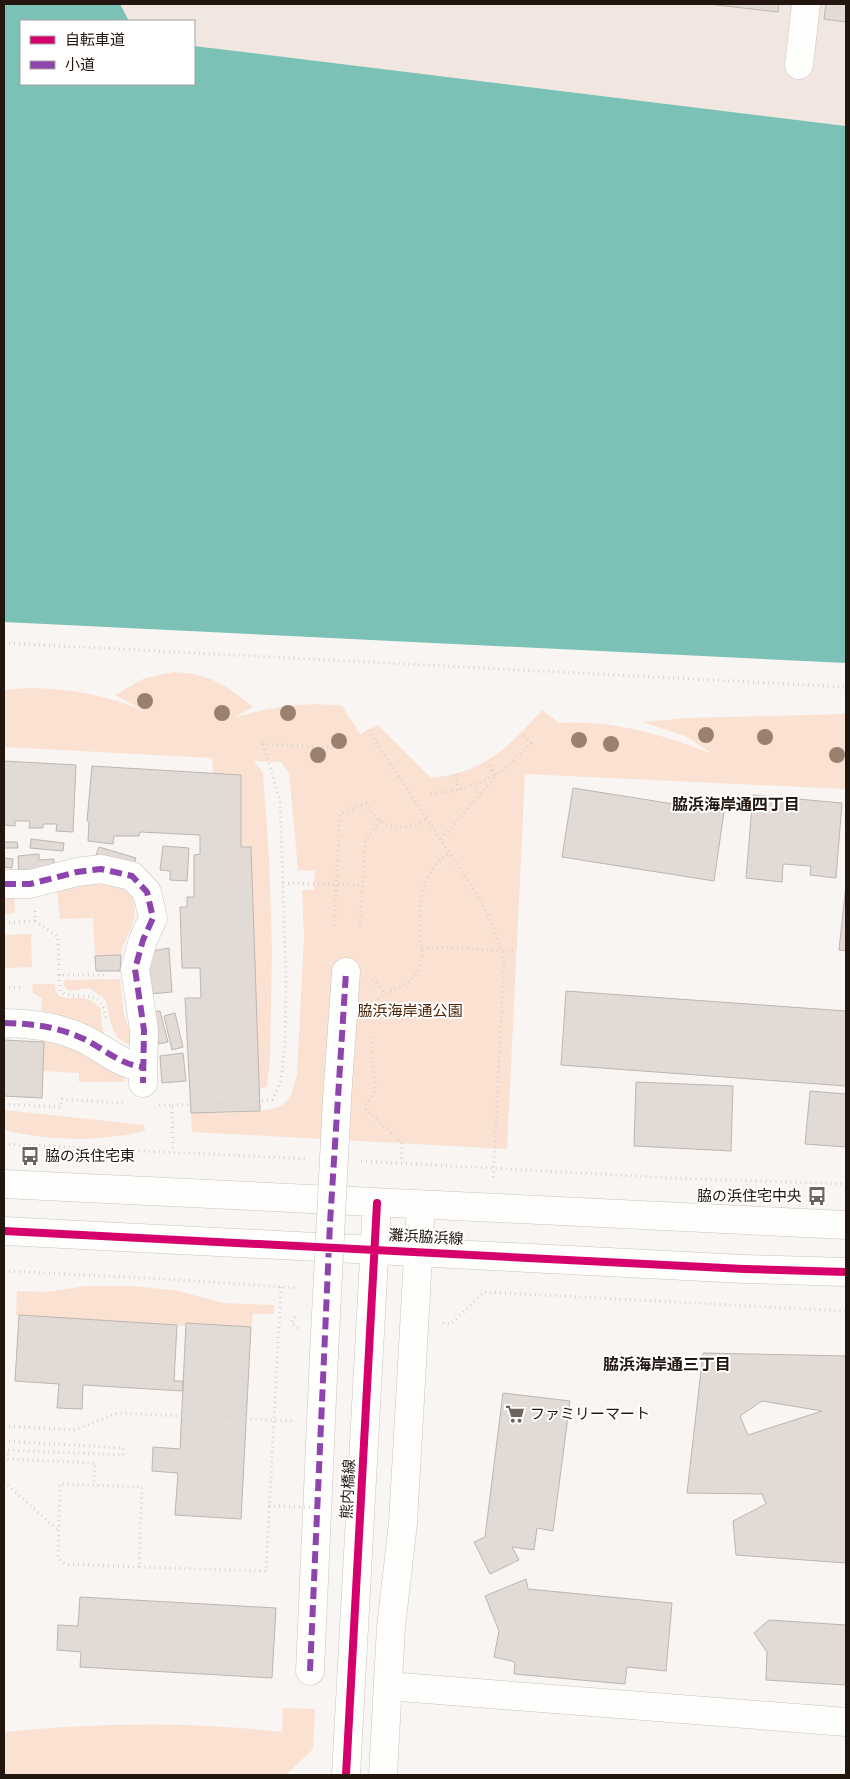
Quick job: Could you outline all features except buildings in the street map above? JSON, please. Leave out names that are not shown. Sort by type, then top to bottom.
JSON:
[{"type":"street","points":[[799,66],[806,4]]},
{"type":"street","points":[[4,884],[30,884],[76,872],[101,869],[132,876],[147,892],[153,918],[143,940],[136,969],[144,1030],[143,1085]]},
{"type":"street","points":[[310,1671],[303,1506],[324,1354],[337,1099],[346,972]]},
{"type":"street","points":[[4,1023],[43,1025],[83,1039],[129,1066],[143,1085]]},
{"type":"street","name":"灘浜脇浜線","points":[[4,1184],[846,1225]]},
{"type":"street","name":"熊内橋線","points":[[346,1775],[377,1203]]},
{"type":"street","points":[[382,1775],[391,1626],[403,1523],[420,1205]]},
{"type":"street","name":"灘浜脇浜線","points":[[4,1231],[846,1272]]},
{"type":"street","points":[[388,1686],[846,1722]]},
{"type":"path","points":[[4,643],[846,687]]},
{"type":"path","points":[[368,730],[428,818],[479,898],[495,930],[504,961],[492,1186]]},
{"type":"path","points":[[431,794],[458,791],[479,785],[496,776],[513,763],[531,743],[521,734]]},
{"type":"path","points":[[4,1104],[61,1107],[62,1099],[143,1085],[172,1105],[272,1100],[281,1082],[285,1044],[286,980],[280,800],[263,744],[346,748]]},
{"type":"path","points":[[488,762],[496,776]]},
{"type":"path","points":[[456,774],[458,791]]},
{"type":"path","points":[[441,839],[496,776]]},
{"type":"path","points":[[334,926],[340,814],[366,803],[371,814],[392,827],[407,828],[418,825],[428,818]]},
{"type":"path","points":[[360,927],[365,841],[380,821]]},
{"type":"path","points":[[372,1014],[378,998],[384,992],[406,985],[414,977],[420,966],[422,949],[419,906],[423,886],[441,859],[450,852]]},
{"type":"path","points":[[283,883],[362,885]]},
{"type":"path","points":[[35,903],[35,920]]},
{"type":"path","points":[[4,923],[35,920],[58,937],[59,975],[136,975]]},
{"type":"path","points":[[422,949],[445,947],[516,952]]},
{"type":"path","points":[[4,988],[24,987]]},
{"type":"path","points":[[371,1029],[375,1091],[365,1108],[402,1143],[401,1163]]},
{"type":"path","points":[[172,1105],[173,1152]]},
{"type":"path","points":[[4,1144],[312,1159]]},
{"type":"path","points":[[352,1161],[846,1184]]},
{"type":"path","points":[[4,1271],[306,1289]]},
{"type":"path","points":[[139,1567],[142,1486],[60,1484],[58,1558],[65,1564],[139,1567],[266,1571],[281,1287]]},
{"type":"path","points":[[434,1322],[451,1324],[484,1292],[669,1304],[846,1311]]},
{"type":"path","points":[[4,1426],[74,1430],[118,1412],[300,1421]]},
{"type":"path","points":[[4,1441],[123,1448],[123,1456],[8,1450],[8,1459],[95,1463],[94,1485]]},
{"type":"path","points":[[4,1482],[59,1531]]},
{"type":"path","points":[[269,1506],[303,1506]]},
{"type":"shaded area","points":[[120,4],[846,4],[846,126],[195,46],[195,20],[128,20]]},
{"type":"green space","name":"脇浜海岸通公園","points":[[174,672],[208,678],[226,687],[253,707],[233,718],[287,706],[314,704],[342,706],[360,734],[378,725],[431,778],[450,775],[481,764],[518,736],[542,710],[559,723],[598,723],[638,730],[713,754],[685,736],[643,722],[688,718],[846,714],[846,789],[525,774],[507,1149],[192,1132],[191,1113],[251,1112],[274,1108],[282,1105],[288,1099],[295,1083],[304,936],[302,890],[314,890],[315,871],[298,870],[289,773],[281,762],[254,761],[263,773],[269,856],[272,949],[270,1059],[267,1086],[259,1090],[251,847],[241,847],[241,776],[213,774],[212,758],[4,747],[4,690],[21,688],[58,689],[95,695],[130,705],[146,712],[115,695],[145,678]]},
{"type":"green space","points":[[89,880],[115,885],[129,893],[133,900],[135,908],[134,919],[121,955],[95,956],[93,918],[60,919],[57,889]]},
{"type":"green space","points":[[4,895],[14,895],[15,913],[4,914]]},
{"type":"green space","points":[[31,934],[32,967],[4,968],[4,935]]},
{"type":"green space","points":[[120,979],[124,1015],[134,1042],[132,1045],[124,1042],[115,1033],[105,999],[89,988],[69,991],[63,984],[65,980]]},
{"type":"green space","points":[[33,984],[55,984],[58,995],[62,997],[82,998],[95,1003],[101,1009],[102,1026],[106,1040],[41,1010],[42,999],[32,992]]},
{"type":"green space","points":[[61,1041],[122,1071],[125,1082],[79,1082],[79,1073],[43,1071],[44,1042]]},
{"type":"green space","points":[[4,1110],[144,1125],[145,1131],[128,1135],[74,1139],[21,1134],[4,1130]]},
{"type":"green space","points":[[87,1286],[134,1286],[179,1291],[222,1303],[274,1305],[274,1314],[253,1314],[251,1327],[187,1323],[186,1326],[16,1315],[17,1291],[47,1292]]},
{"type":"green space","points":[[283,1708],[315,1709],[313,1749],[286,1775],[4,1775],[4,1732],[108,1725],[178,1725],[247,1728],[282,1732]]},
{"type":"water","points":[[4,4],[120,4],[128,20],[20,20],[20,85],[195,85],[195,46],[846,126],[846,663],[4,622]]},
{"type":"marked path","points":[[4,884],[30,884],[77,872],[101,869],[132,876],[147,892],[153,918],[143,940],[135,969],[144,1030],[143,1083]]},
{"type":"marked path","points":[[310,1671],[330,1223],[346,972]]},
{"type":"marked path","points":[[4,1023],[35,1025],[64,1031],[84,1039],[120,1060],[143,1067]]},
{"type":"cycle path","points":[[346,1775],[377,1203]]},
{"type":"cycle path","points":[[4,1231],[744,1269],[846,1272]]},
{"type":"place","name":"脇の浜住宅東","points":[[30,1156]]},
{"type":"place","name":"脇の浜住宅中央","points":[[817,1196]]},
{"type":"place","name":"ファミリーマート","points":[[515,1414]]},
{"type":"district","name":"脇浜海岸通四丁目","points":[[736,804]]},
{"type":"district","name":"脇浜海岸通三丁目","points":[[667,1364]]}]
